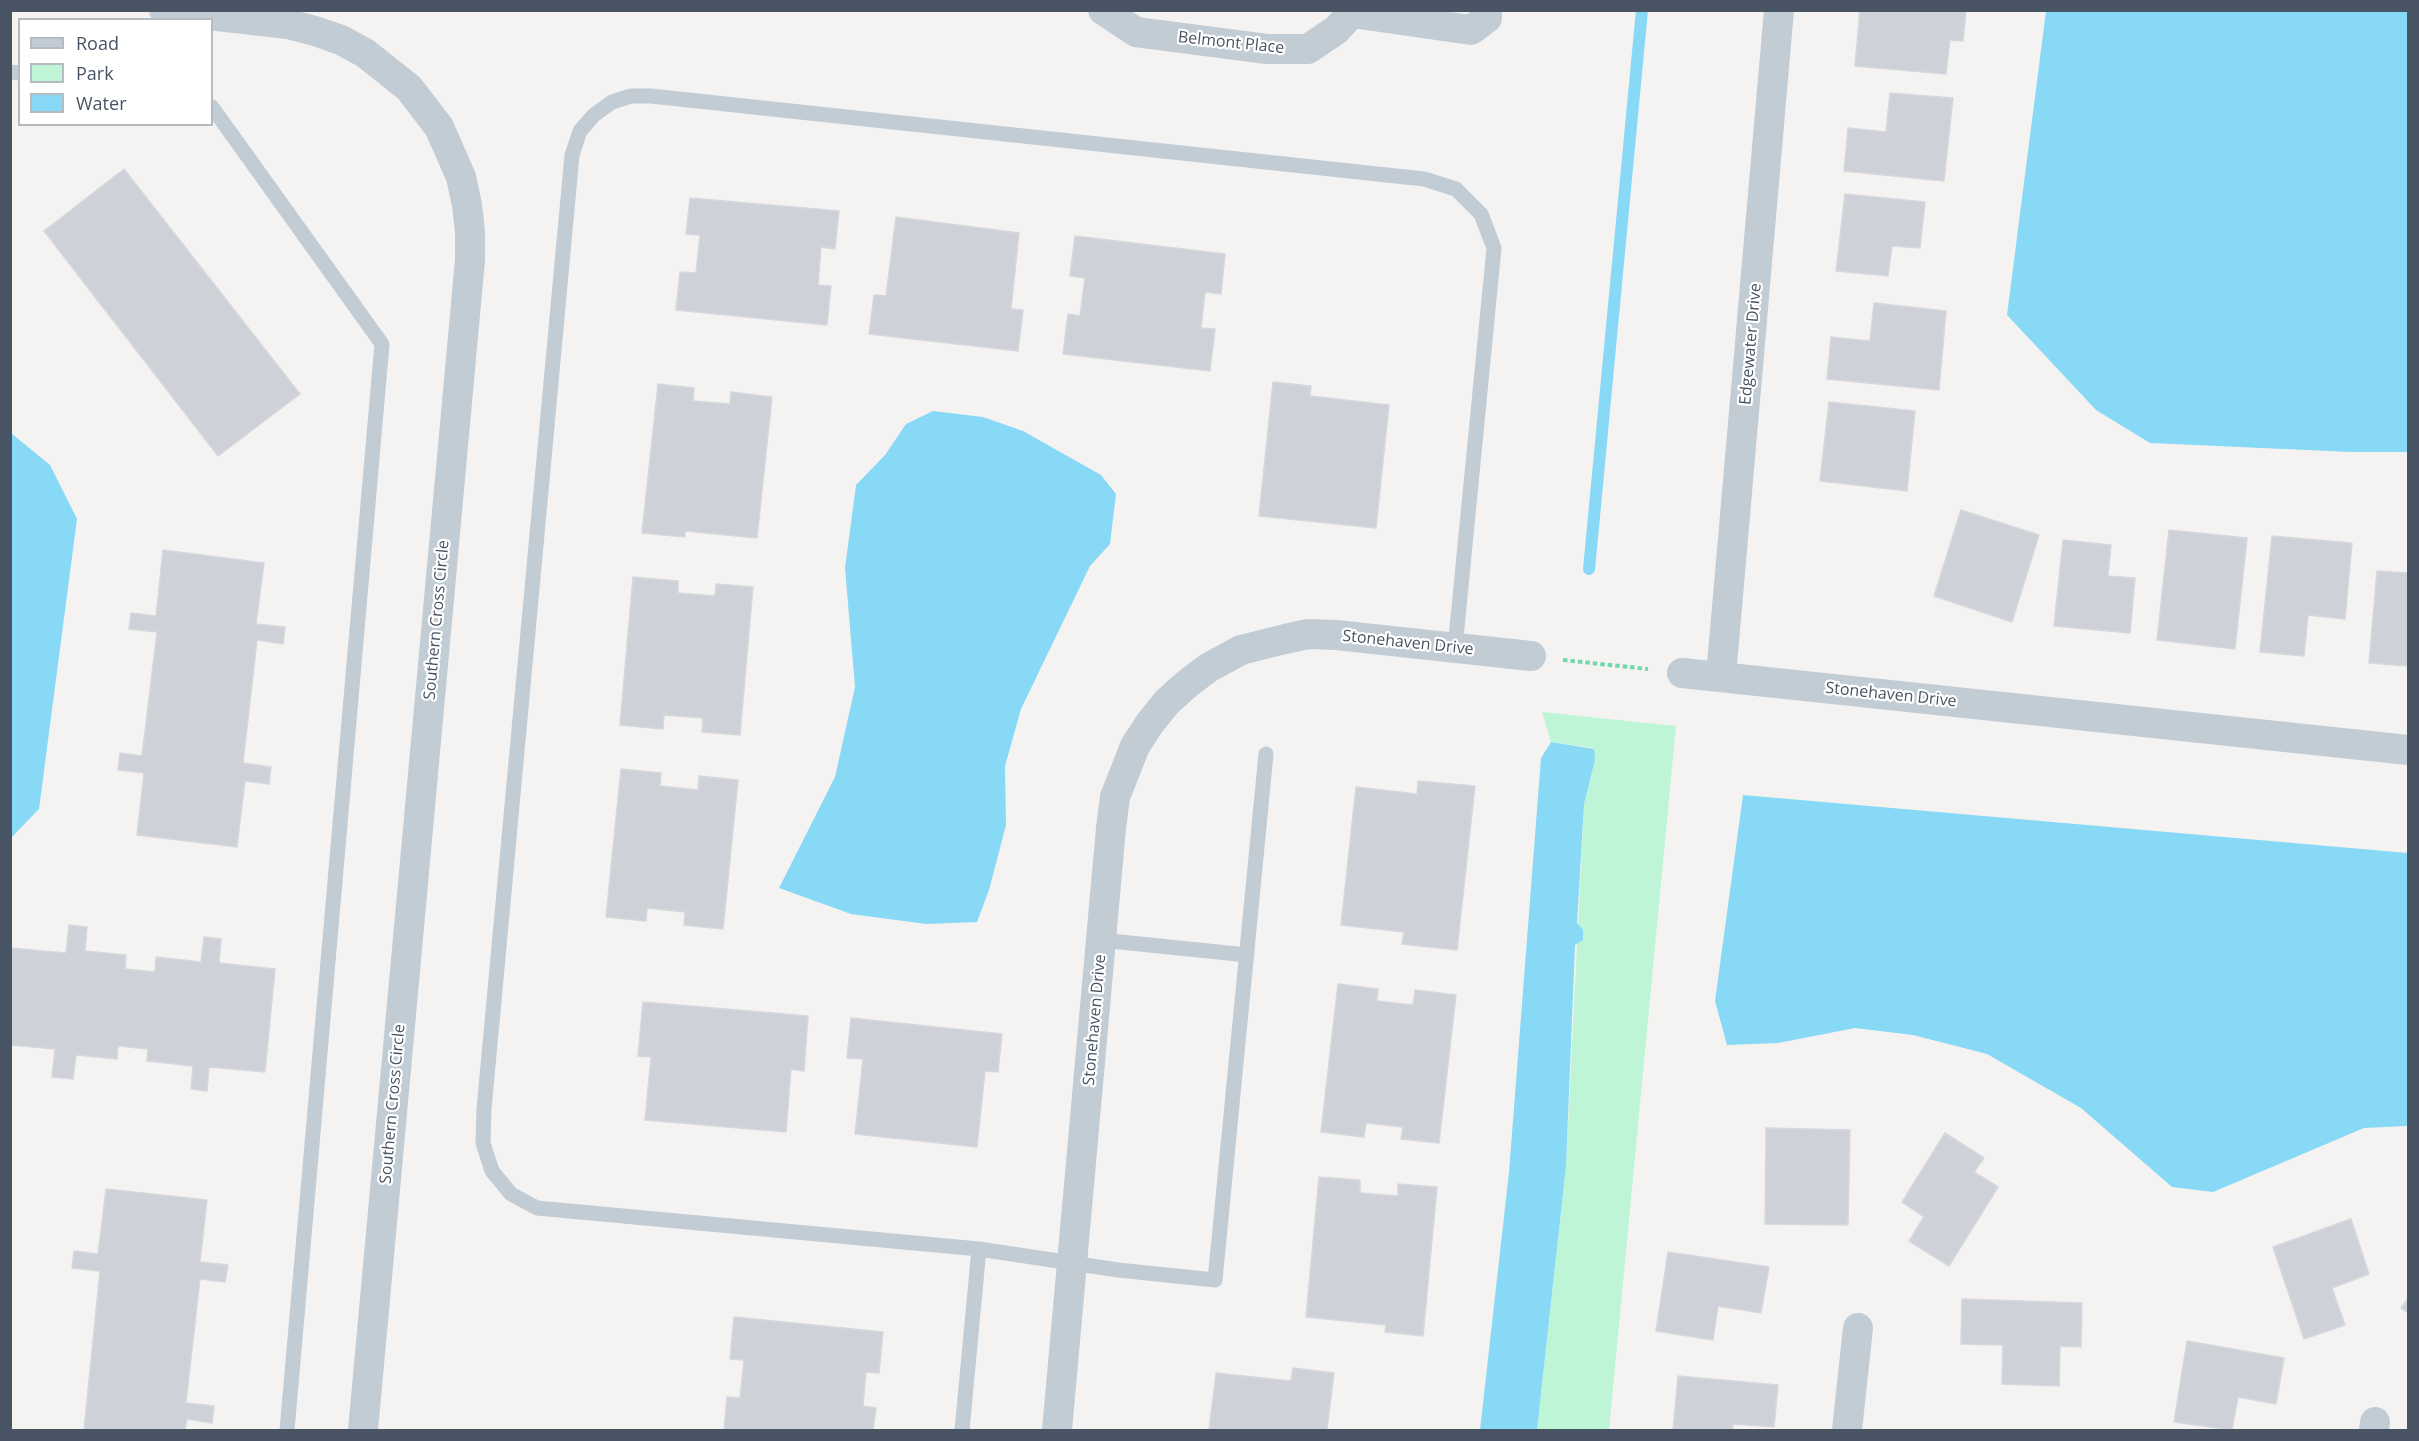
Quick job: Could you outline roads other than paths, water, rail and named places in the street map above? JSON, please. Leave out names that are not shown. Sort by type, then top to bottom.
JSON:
[{"type":"street","name":"Southern Cross Circle","points":[[164,10],[288,24],[332,37],[365,53],[409,88],[439,127],[458,169],[467,205],[470,260],[363,1431]]},
{"type":"street","name":"Belmont Place","points":[[1103,10],[1136,32],[1267,50],[1308,49],[1336,30],[1353,12],[1471,30],[1486,18],[1487,10]]},
{"type":"street","name":"Edgewater Drive","points":[[1721,676],[1779,10]]},
{"type":"street","name":"Stonehaven Drive","points":[[1056,1431],[1115,796],[1135,746],[1150,723],[1187,684],[1209,668],[1241,650],[1308,634],[1531,656]]},
{"type":"street","name":"Stonehaven Drive","points":[[1682,673],[2409,750]]},
{"type":"street","points":[[1847,1431],[1858,1328]]},
{"type":"lane","points":[[1266,754],[1215,1280],[979,1250],[571,1213],[537,1208],[511,1194],[492,1171],[483,1143],[484,1109],[572,155],[580,131],[594,114],[612,102],[631,96],[651,96],[1424,179],[1456,189],[1481,214],[1494,248],[1455,648]]},
{"type":"lane","points":[[213,108],[382,344],[287,1431]]},
{"type":"lane","points":[[1101,940],[1247,955]]},
{"type":"lane","points":[[962,1431],[979,1250]]},
{"type":"water","points":[[2046,11],[2408,11],[2408,452],[2351,452],[2150,443],[2096,410],[2007,315]]},
{"type":"water","points":[[933,411],[983,417],[1023,431],[1101,475],[1116,494],[1110,544],[1090,566],[1021,709],[1005,766],[1006,825],[989,890],[977,922],[926,924],[851,914],[779,888],[835,777],[855,687],[845,568],[856,485],[885,455],[906,424]]},
{"type":"water","points":[[11,433],[50,465],[77,519],[39,809],[11,838]]},
{"type":"water","points":[[1551,742],[1594,749],[1595,760],[1584,804],[1577,923],[1583,930],[1583,940],[1575,945],[1566,1166],[1537,1430],[1480,1430],[1509,1172],[1541,758]]},
{"type":"water","points":[[1743,795],[2408,853],[2408,1126],[2364,1128],[2213,1192],[2172,1187],[2081,1108],[1987,1054],[1913,1035],[1855,1028],[1778,1043],[1727,1045],[1715,1001]]},
{"type":"waterway","points":[[1589,569],[1642,10]]}]
